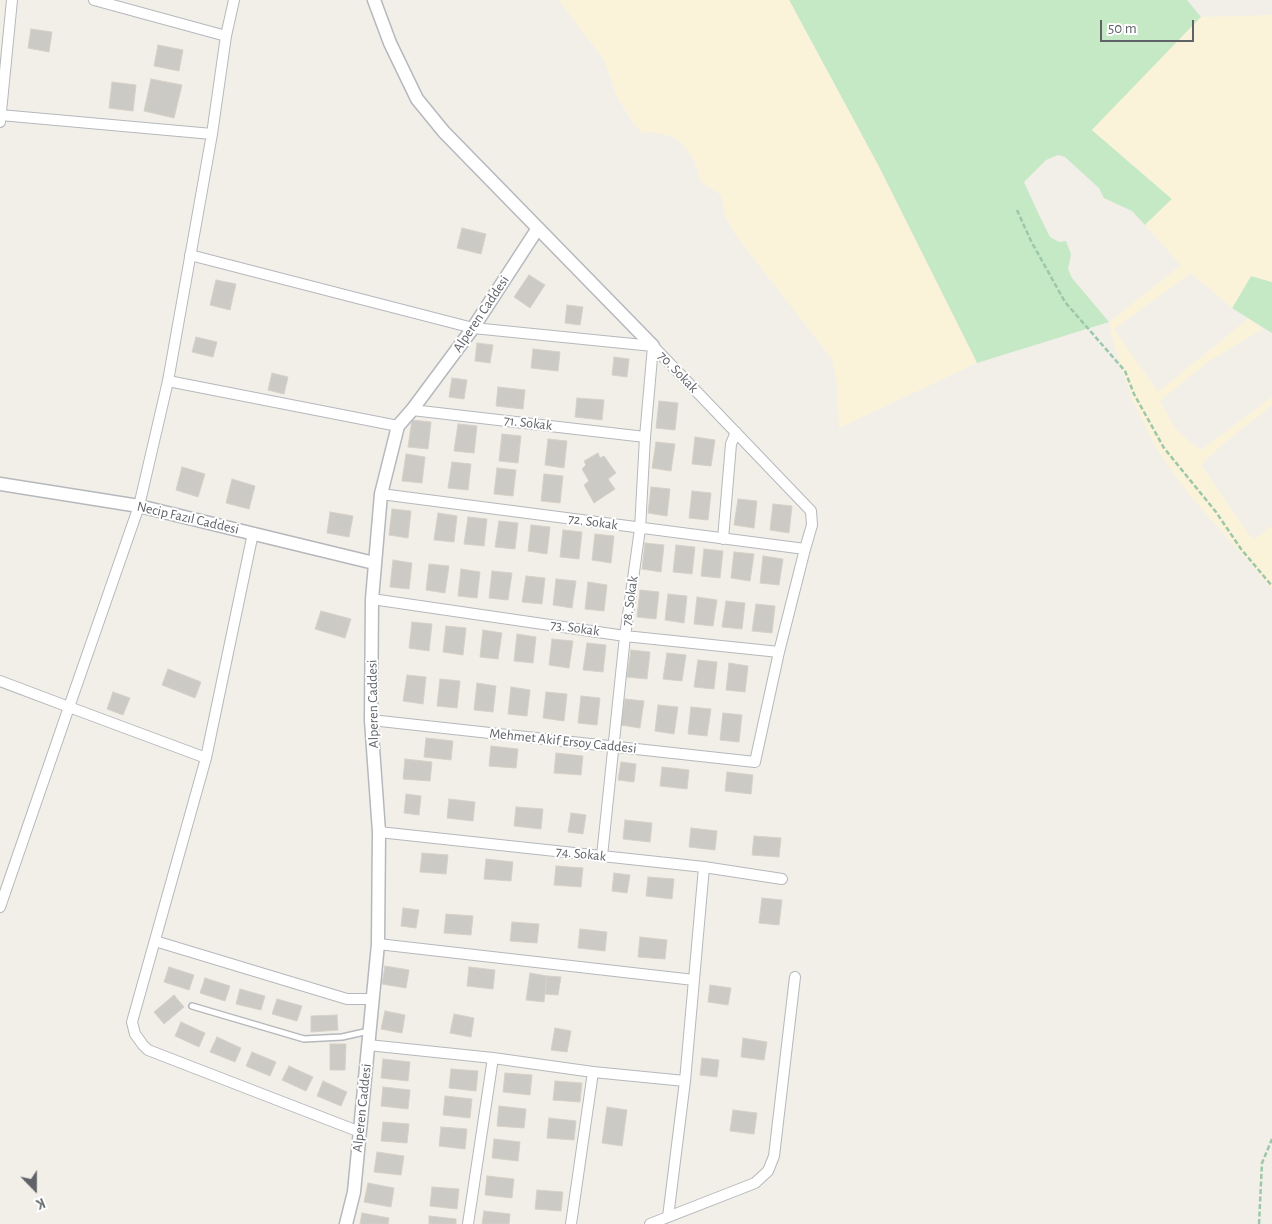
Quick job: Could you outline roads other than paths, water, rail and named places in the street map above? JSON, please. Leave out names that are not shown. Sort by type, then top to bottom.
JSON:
[{"type":"street","points":[[12,0],[0,117],[212,134]]},
{"type":"street","points":[[94,0],[226,36]]},
{"type":"street","points":[[0,907],[139,506],[168,381],[212,134],[226,36],[234,0]]},
{"type":"street","points":[[374,0],[390,43],[417,98],[444,132],[654,346]]},
{"type":"street","name":"Alperen Caddesi","points":[[346,1224],[354,1192],[378,944],[379,832],[372,720],[372,599],[381,494],[398,426],[474,328],[538,228]]},
{"type":"street","name":"70. Sokak","points":[[190,255],[474,328],[654,346],[808,506],[813,520],[805,549]]},
{"type":"street","name":"78. Sokak","points":[[602,856],[625,636],[640,529],[645,437],[654,346]]},
{"type":"street","points":[[168,381],[398,426]]},
{"type":"street","name":"71. Sokak","points":[[412,410],[645,437]]},
{"type":"street","points":[[723,539],[730,444],[736,432]]},
{"type":"street","name":"Necip Fazıl Caddesi","points":[[0,484],[139,506],[374,563]]},
{"type":"street","name":"72. Sokak","points":[[381,494],[805,549]]},
{"type":"street","points":[[253,533],[206,758],[132,1022],[138,1039],[148,1050],[360,1132]]},
{"type":"street","points":[[779,652],[805,549]]},
{"type":"street","name":"73. Sokak","points":[[372,599],[625,636],[779,652]]},
{"type":"street","name":"Mehmet Akif Ersoy Caddesi","points":[[372,720],[754,762],[779,652]]},
{"type":"street","points":[[0,681],[206,758]]},
{"type":"street","name":"74. Sokak","points":[[379,832],[704,867],[782,879]]},
{"type":"street","points":[[668,1217],[684,1081],[704,867]]},
{"type":"street","points":[[155,941],[347,999],[373,999]]},
{"type":"street","points":[[378,944],[694,980]]},
{"type":"street","points":[[650,1224],[755,1183],[768,1171],[774,1156],[795,977]]},
{"type":"street","points":[[368,1045],[684,1081]]},
{"type":"street","points":[[468,1224],[493,1058]]},
{"type":"street","points":[[571,1224],[594,1072]]},
{"type":"lane","points":[[192,1006],[304,1039],[342,1037],[370,1031]]}]
